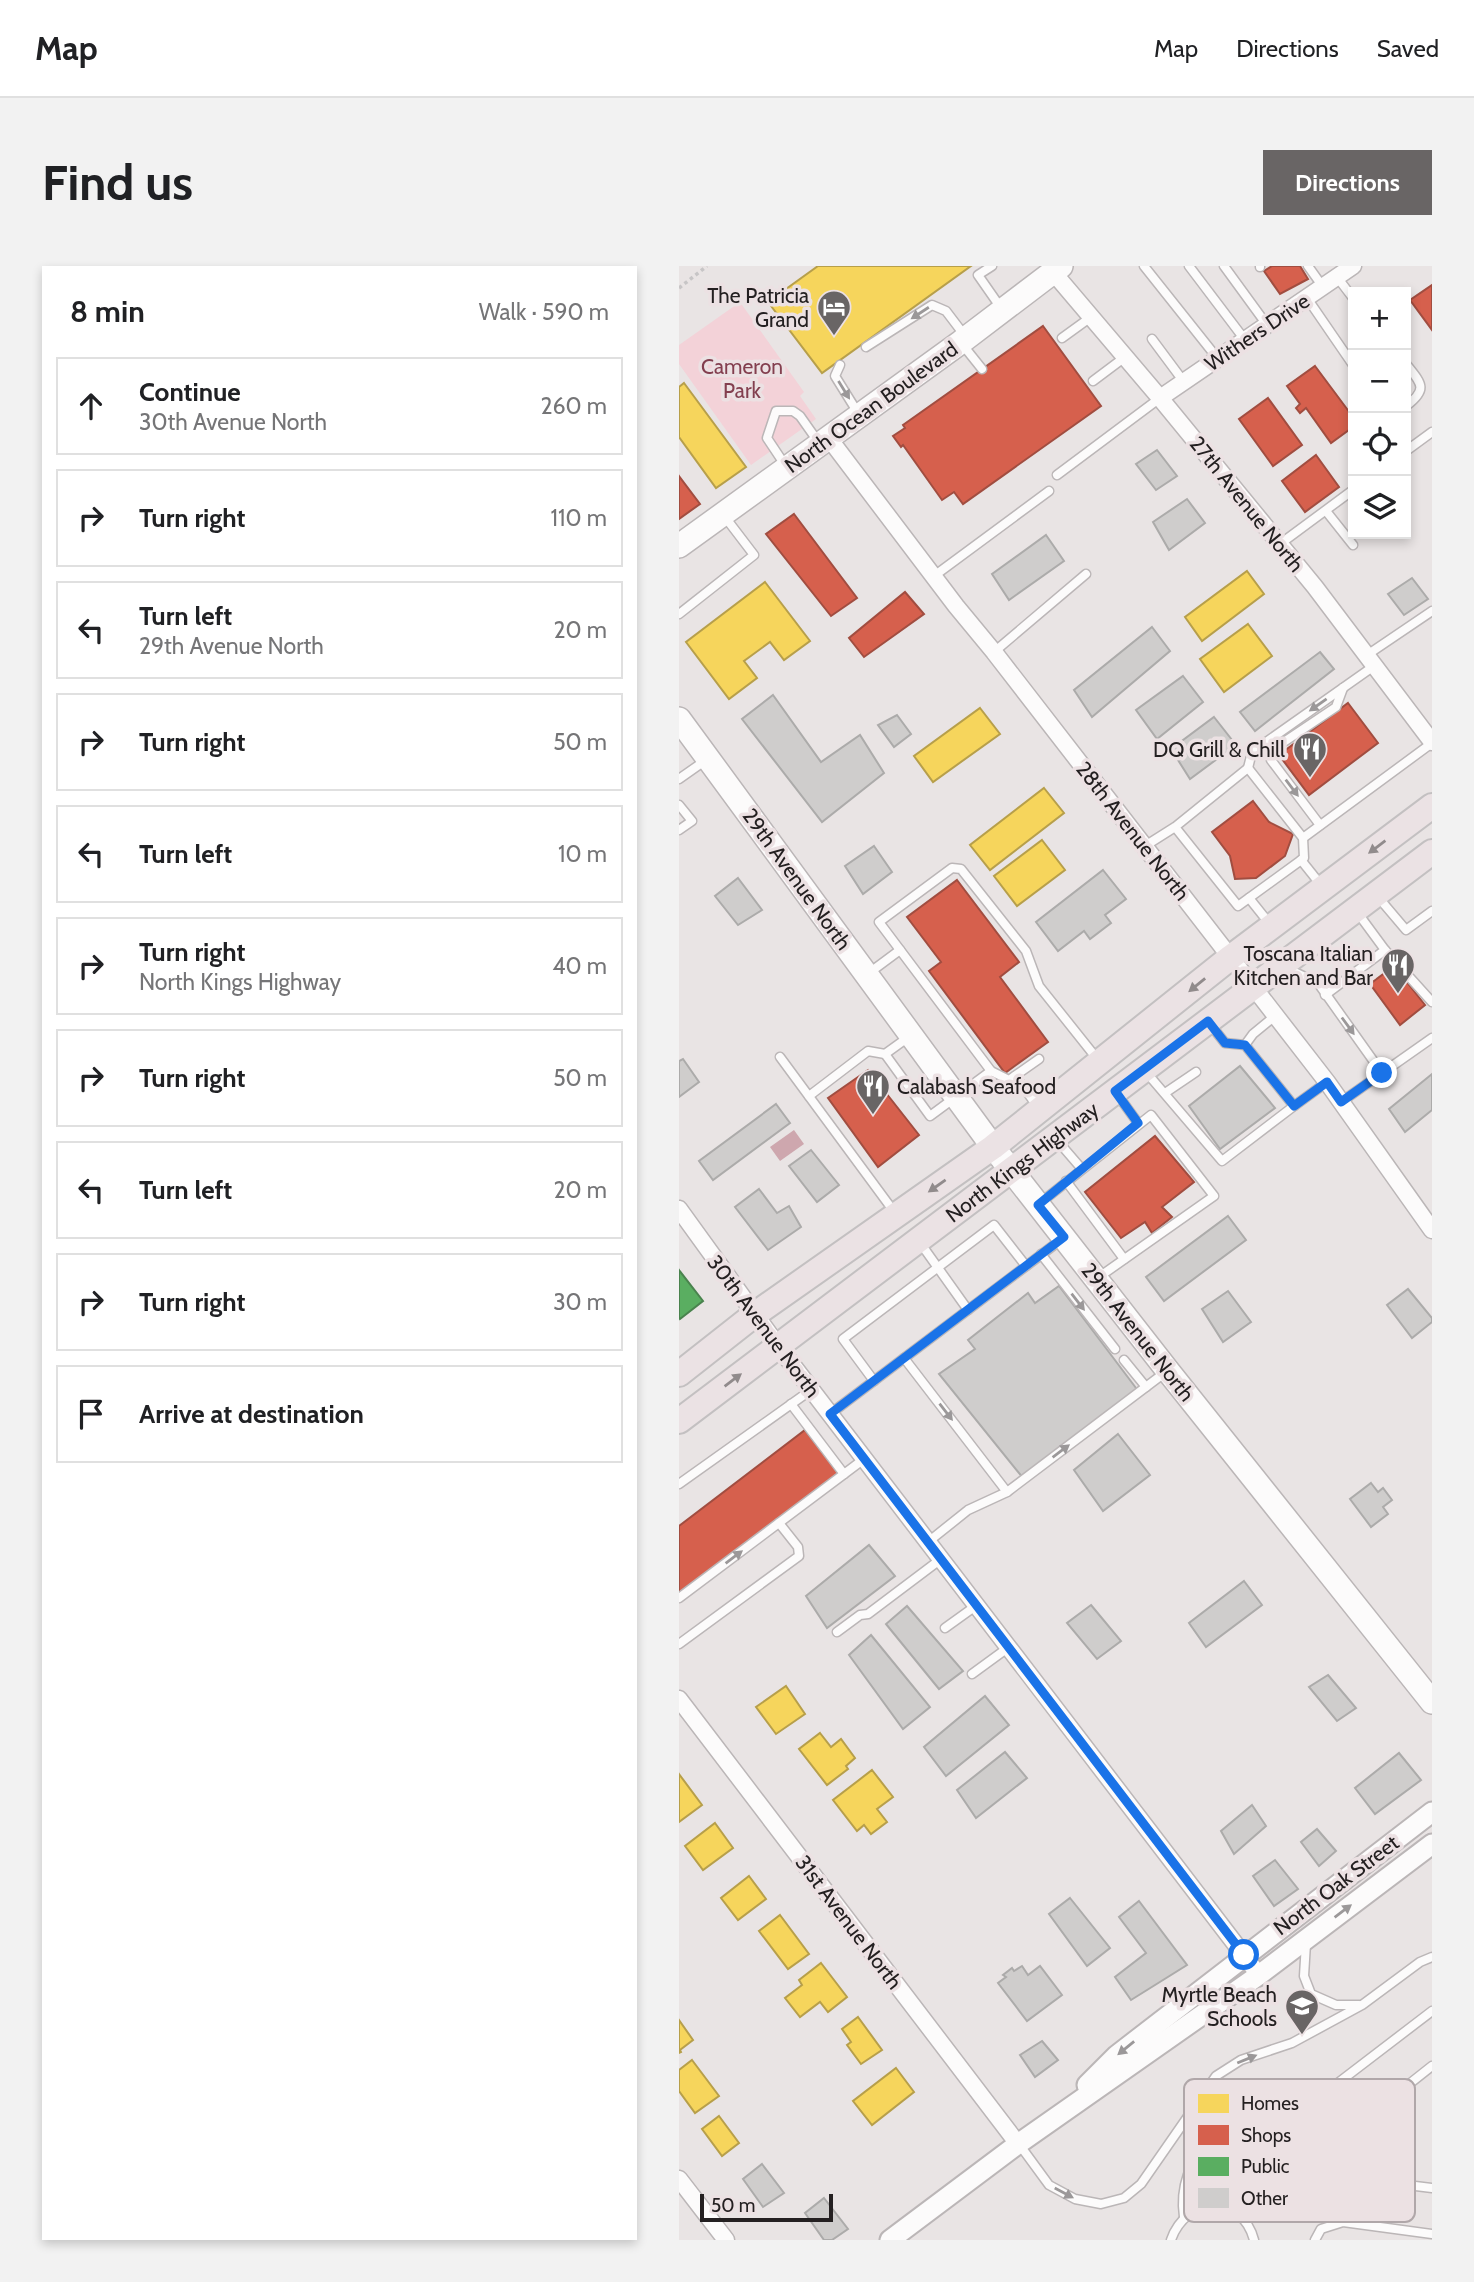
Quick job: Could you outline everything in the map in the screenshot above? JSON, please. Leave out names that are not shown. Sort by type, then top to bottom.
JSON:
[{"type":"main road","name":"North Ocean Boulevard","points":[[679,546],[964,340],[1054,268]]},
{"type":"main road","name":"29th Avenue North","points":[[679,719],[993,1147],[1432,1702]]},
{"type":"main road","name":"North Kings Highway","points":[[679,1374],[754,1315],[993,1147],[1231,957],[1432,806]]},
{"type":"main road","name":"North Kings Highway","points":[[679,1421],[1432,852]]},
{"type":"street","name":"Withers Drive","points":[[1160,398],[1353,266]]},
{"type":"street","name":"27th Avenue North","points":[[1054,268],[1091,317],[1280,544],[1432,743]]},
{"type":"street","name":"28th Avenue North","points":[[824,440],[994,652],[1231,957],[1327,1082],[1432,1230]]},
{"type":"street","name":"30th Avenue North","points":[[679,1209],[754,1315],[1259,1975]]},
{"type":"street","name":"31st Avenue North","points":[[679,1699],[1018,2144]]},
{"type":"street","name":"North Oak Street","points":[[1049,2123],[1117,2054],[1432,1812]]},
{"type":"street","name":"North Oak Street","points":[[890,2240],[1018,2144],[1259,1975],[1432,1844]]},
{"type":"street","points":[[679,2179],[726,2240]]},
{"type":"lane","points":[[992,266],[978,275],[1003,310]]},
{"type":"lane","points":[[1144,266],[1218,359]]},
{"type":"lane","points":[[1189,266],[1245,340]]},
{"type":"lane","points":[[1224,266],[1267,325]]},
{"type":"lane","points":[[1308,266],[1348,295]]},
{"type":"lane","points":[[1307,298],[1348,358]]},
{"type":"lane","points":[[866,347],[932,305],[946,311],[982,369]]},
{"type":"lane","points":[[1062,338],[1091,317]]},
{"type":"lane","points":[[1152,339],[1184,382]]},
{"type":"lane","points":[[1093,381],[1125,357]]},
{"type":"lane","points":[[840,365],[835,376],[859,415]]},
{"type":"lane","points":[[1411,371],[1422,390],[1411,402]]},
{"type":"lane","points":[[1057,475],[1160,398]]},
{"type":"lane","points":[[787,467],[767,438],[775,411],[793,411],[824,440]]},
{"type":"lane","points":[[1411,447],[1432,432]]},
{"type":"lane","points":[[934,576],[1049,491]]},
{"type":"lane","points":[[1280,544],[1348,495]]},
{"type":"lane","points":[[1326,511],[1353,545]]},
{"type":"lane","points":[[679,614],[754,555],[722,514]]},
{"type":"lane","points":[[994,652],[1086,574]]},
{"type":"lane","points":[[1145,846],[1175,827],[1248,768],[1252,752],[1343,688],[1370,660],[1432,611]]},
{"type":"lane","points":[[1320,825],[1271,760],[1272,750],[1336,707],[1343,688]]},
{"type":"lane","points":[[1303,838],[1432,743]]},
{"type":"lane","points":[[679,779],[708,758]]},
{"type":"lane","points":[[1175,827],[1238,906],[1304,858],[1303,838],[1248,768]]},
{"type":"lane","points":[[679,805],[692,821],[679,830]]},
{"type":"lane","points":[[1301,860],[1323,888]]},
{"type":"lane","points":[[1039,1059],[1009,1080],[991,1071],[879,922],[952,867],[961,869],[1026,951],[1039,986],[1100,1062]]},
{"type":"lane","points":[[1376,894],[1406,930],[1432,911]]},
{"type":"lane","points":[[1249,898],[1271,927]]},
{"type":"lane","points":[[1355,910],[1385,950],[1432,1002]]},
{"type":"lane","points":[[867,975],[900,950]]},
{"type":"lane","points":[[1325,995],[1385,950]]},
{"type":"lane","points":[[1282,965],[1318,983],[1382,1073]]},
{"type":"lane","points":[[1245,1045],[1253,1034],[1275,1016]]},
{"type":"lane","points":[[1208,1021],[1225,1043],[1245,1045],[1294,1106]]},
{"type":"lane","points":[[885,1054],[911,1035]]},
{"type":"lane","points":[[1341,1102],[1432,1038]]},
{"type":"lane","points":[[809,1096],[868,1051],[885,1054],[930,1116],[991,1071]]},
{"type":"lane","points":[[780,1057],[896,1215]]},
{"type":"lane","points":[[1144,1069],[1222,1161],[1327,1082]]},
{"type":"lane","points":[[1165,1093],[1196,1072]]},
{"type":"lane","points":[[1015,1076],[1040,1110]]},
{"type":"lane","points":[[1115,1091],[1138,1123]]},
{"type":"lane","points":[[1038,1205],[1150,1115],[1214,1196],[1097,1279]]},
{"type":"lane","points":[[1054,1137],[1081,1168]]},
{"type":"lane","points":[[1066,1181],[1124,1259]]},
{"type":"lane","points":[[874,1381],[843,1339],[994,1225],[1026,1266]]},
{"type":"lane","points":[[830,1414],[1064,1237]]},
{"type":"lane","points":[[918,1240],[968,1310]]},
{"type":"lane","points":[[1041,1254],[1115,1349]]},
{"type":"lane","points":[[904,1358],[1007,1492]]},
{"type":"lane","points":[[1124,1360],[1146,1387]]},
{"type":"lane","points":[[928,1542],[968,1510],[1007,1492],[1168,1371]]},
{"type":"lane","points":[[679,1470],[682,1482],[811,1390]]},
{"type":"lane","points":[[791,1404],[844,1474]]},
{"type":"lane","points":[[679,1598],[864,1459]]},
{"type":"lane","points":[[679,1644],[799,1556],[798,1547],[779,1523]]},
{"type":"lane","points":[[837,1632],[860,1615],[868,1614],[941,1559]]},
{"type":"lane","points":[[945,1628],[977,1605]]},
{"type":"lane","points":[[972,1674],[1009,1647]]},
{"type":"lane","points":[[1306,1939],[1304,1976],[1311,1994],[1336,2005],[1362,2005]]},
{"type":"lane","points":[[1214,2079],[1241,2060],[1292,2043],[1362,2005],[1420,1962],[1432,1957]]},
{"type":"lane","points":[[1343,2079],[1432,2011]]},
{"type":"lane","points":[[1415,2079],[1432,2066]]},
{"type":"lane","points":[[1018,2144],[1049,2185],[1075,2199],[1101,2204],[1124,2198],[1142,2184],[1184,2123]]},
{"type":"lane","points":[[1171,2240],[1175,2228],[1184,2217],[1184,2193]]},
{"type":"lane","points":[[1245,2222],[1254,2240]]},
{"type":"lane","points":[[1315,2240],[1321,2229],[1343,2222],[1432,2234]]},
{"type":"path","points":[[679,288],[707,266]]},
{"type":"green space","name":"Cameron Park","points":[[740,302],[804,392],[800,396],[816,419],[751,465],[679,364],[679,345]]},
{"type":"shaded area","points":[[794,1130],[804,1144],[780,1161],[770,1147]]},
{"type":"building: Homes","name":"The Patricia Grand","points":[[818,266],[971,266],[822,373],[768,302]]},
{"type":"building: Homes","points":[[684,383],[746,467],[716,488],[679,437],[679,387]]},
{"type":"building: Homes","points":[[1247,571],[1264,594],[1202,641],[1185,617]]},
{"type":"building: Homes","points":[[765,582],[810,641],[784,660],[770,642],[744,661],[757,678],[729,699],[686,642]]},
{"type":"building: Homes","points":[[1248,624],[1272,656],[1224,692],[1200,659]]},
{"type":"building: Homes","points":[[980,708],[1000,734],[933,782],[914,756]]},
{"type":"building: Homes","points":[[1044,788],[1064,813],[990,870],[970,845]]},
{"type":"building: Homes","points":[[1042,840],[1065,870],[1017,906],[994,876]]},
{"type":"building: Homes","points":[[786,1686],[805,1714],[776,1734],[756,1707]]},
{"type":"building: Homes","points":[[820,1733],[831,1747],[841,1739],[855,1758],[846,1766],[848,1769],[827,1785],[799,1749]]},
{"type":"building: Homes","points":[[872,1770],[893,1797],[877,1809],[887,1822],[871,1834],[864,1825],[857,1831],[833,1800]]},
{"type":"building: Homes","points":[[679,1774],[702,1805],[679,1822]]},
{"type":"building: Homes","points":[[715,1823],[733,1848],[703,1870],[685,1846]]},
{"type":"building: Homes","points":[[749,1876],[766,1899],[738,1920],[721,1898]]},
{"type":"building: Homes","points":[[780,1915],[809,1954],[788,1969],[759,1931]]},
{"type":"building: Homes","points":[[821,1963],[847,1997],[828,2012],[820,2002],[800,2017],[785,1998],[802,1985],[799,1980]]},
{"type":"building: Homes","points":[[858,2017],[882,2050],[861,2064],[847,2045],[851,2042],[842,2029]]},
{"type":"building: Homes","points":[[679,2020],[693,2040],[679,2053]]},
{"type":"building: Homes","points":[[692,2060],[719,2096],[695,2113],[679,2091],[679,2070]]},
{"type":"building: Homes","points":[[896,2068],[914,2092],[872,2125],[853,2101]]},
{"type":"building: Homes","points":[[719,2116],[739,2143],[722,2156],[702,2129]]},
{"type":"building: Shops","points":[[1272,266],[1300,266],[1308,279],[1280,294],[1264,271]]},
{"type":"building: Shops","points":[[1432,285],[1432,330],[1411,301]]},
{"type":"building: Shops","points":[[1043,326],[1101,406],[963,504],[954,492],[942,500],[903,445],[901,447],[893,436],[905,428],[903,425]]},
{"type":"building: Shops","points":[[1315,366],[1348,410],[1348,431],[1331,443],[1306,408],[1300,413],[1296,408],[1300,404],[1287,386]]},
{"type":"building: Shops","points":[[1268,398],[1302,445],[1273,466],[1239,419]]},
{"type":"building: Shops","points":[[1316,455],[1339,487],[1305,512],[1282,481]]},
{"type":"building: Shops","points":[[679,476],[700,504],[679,519]]},
{"type":"building: Shops","points":[[794,514],[857,598],[831,616],[766,534]]},
{"type":"building: Shops","points":[[905,592],[924,614],[864,657],[849,638]]},
{"type":"building: Shops","points":[[1348,703],[1378,743],[1309,795],[1279,755]]},
{"type":"building: Shops","points":[[1253,801],[1269,822],[1293,834],[1285,856],[1256,878],[1235,879],[1230,856],[1212,832]]},
{"type":"building: Shops","points":[[957,880],[1019,962],[1000,977],[1048,1042],[1005,1073],[929,971],[941,962],[907,917]]},
{"type":"building: Shops","points":[[1394,966],[1425,1005],[1400,1025],[1370,984]]},
{"type":"building: Shops","name":"Calabash Seafood","points":[[868,1070],[919,1135],[878,1167],[828,1098]]},
{"type":"building: Shops","points":[[1155,1136],[1194,1182],[1162,1207],[1172,1217],[1152,1233],[1145,1222],[1121,1238],[1085,1192]]},
{"type":"building: Shops","points":[[805,1430],[839,1474],[679,1594],[679,1526]]},
{"type":"building: Public","points":[[679,1270],[703,1301],[680,1319],[679,1317]]},
{"type":"building: Other","points":[[1157,450],[1177,476],[1156,490],[1136,464]]},
{"type":"building: Other","points":[[1187,499],[1205,523],[1169,550],[1153,522]]},
{"type":"building: Other","points":[[1046,535],[1064,561],[1009,600],[992,574]]},
{"type":"building: Other","points":[[1412,578],[1428,599],[1404,615],[1388,594]]},
{"type":"building: Other","points":[[1152,627],[1170,651],[1092,717],[1074,690]]},
{"type":"building: Other","points":[[1320,652],[1334,669],[1255,731],[1240,712]]},
{"type":"building: Other","points":[[1183,676],[1203,702],[1157,739],[1136,710]]},
{"type":"building: Other","points":[[773,695],[821,762],[860,735],[884,773],[822,822],[742,719]]},
{"type":"building: Other","points":[[897,715],[911,734],[894,747],[878,725]]},
{"type":"building: Other","points":[[1214,717],[1236,745],[1190,779],[1171,749]]},
{"type":"building: Other","points":[[874,846],[892,872],[863,894],[845,866]]},
{"type":"building: Other","points":[[1103,870],[1126,899],[1105,915],[1111,923],[1090,939],[1084,931],[1058,951],[1036,922]]},
{"type":"building: Other","points":[[738,878],[762,910],[738,925],[715,896]]},
{"type":"building: Other","points":[[683,1059],[699,1082],[679,1097],[679,1061]]},
{"type":"building: Other","points":[[1240,1066],[1275,1108],[1220,1149],[1189,1106]]},
{"type":"building: Other","points":[[1432,1074],[1432,1110],[1405,1132],[1389,1109]]},
{"type":"building: Other","points":[[776,1104],[790,1123],[713,1180],[699,1161]]},
{"type":"building: Other","points":[[811,1150],[839,1185],[817,1202],[789,1166]]},
{"type":"building: Other","points":[[759,1189],[777,1213],[789,1206],[801,1227],[768,1250],[735,1207]]},
{"type":"building: Other","points":[[1228,1216],[1246,1240],[1164,1301],[1146,1277]]},
{"type":"building: Other","points":[[1059,1286],[1139,1392],[1023,1478],[939,1374],[975,1349],[968,1340],[1028,1293],[1035,1303]]},
{"type":"building: Other","points":[[1408,1289],[1432,1318],[1432,1322],[1412,1338],[1387,1305]]},
{"type":"building: Other","points":[[1228,1291],[1251,1322],[1223,1342],[1202,1309]]},
{"type":"building: Other","points":[[1118,1434],[1150,1475],[1103,1511],[1074,1470]]},
{"type":"building: Other","points":[[1371,1483],[1378,1492],[1383,1488],[1392,1500],[1383,1507],[1388,1514],[1371,1527],[1350,1499]]},
{"type":"building: Other","points":[[869,1545],[895,1576],[827,1628],[806,1596]]},
{"type":"building: Other","points":[[1244,1581],[1262,1605],[1206,1647],[1189,1623]]},
{"type":"building: Other","points":[[1091,1605],[1121,1641],[1097,1659],[1067,1623]]},
{"type":"building: Other","points":[[907,1606],[963,1671],[939,1689],[886,1624]]},
{"type":"building: Other","points":[[871,1635],[930,1707],[903,1729],[849,1655]]},
{"type":"building: Other","points":[[1328,1675],[1356,1708],[1337,1721],[1309,1687]]},
{"type":"building: Other","points":[[985,1696],[1009,1725],[946,1776],[924,1747]]},
{"type":"building: Other","points":[[1005,1752],[1027,1778],[976,1818],[957,1790]]},
{"type":"building: Other","points":[[1399,1753],[1421,1780],[1375,1814],[1355,1788]]},
{"type":"building: Other","points":[[1252,1805],[1266,1826],[1234,1854],[1221,1831]]},
{"type":"building: Other","points":[[1317,1829],[1336,1851],[1319,1866],[1301,1842]]},
{"type":"building: Other","points":[[1275,1860],[1298,1889],[1274,1906],[1253,1876]]},
{"type":"building: Other","points":[[1070,1898],[1110,1948],[1087,1966],[1049,1914]]},
{"type":"building: Other","points":[[1139,1901],[1187,1965],[1131,2000],[1115,1977],[1146,1953],[1119,1917]]},
{"type":"building: Other","points":[[1022,1966],[1028,1975],[1040,1966],[1062,1995],[1027,2021],[998,1983],[1012,1968],[1014,1971]]},
{"type":"building: Other","points":[[1042,2041],[1058,2060],[1035,2077],[1020,2055]]},
{"type":"building: Other","points":[[762,2164],[784,2193],[763,2207],[743,2179]]},
{"type":"building: Other","points":[[824,2198],[848,2229],[832,2240],[824,2240],[805,2213]]},
{"type":"place","name":"The Patricia Grand","points":[[834,337]]},
{"type":"place","name":"DQ Grill & Chill","points":[[1310,779]]},
{"type":"place","name":"Toscana Italian Kitchen and Bar","points":[[1398,995]]},
{"type":"place","name":"Calabash Seafood","points":[[873,1116]]},
{"type":"place","name":"Myrtle Beach Schools","points":[[1302,2036]]},
{"type":"route","points":[[1244,1955],[830,1414],[1064,1237],[1038,1205],[1138,1123],[1115,1091],[1208,1021],[1225,1043],[1245,1045],[1294,1106],[1327,1082],[1341,1102],[1382,1073]]}]
